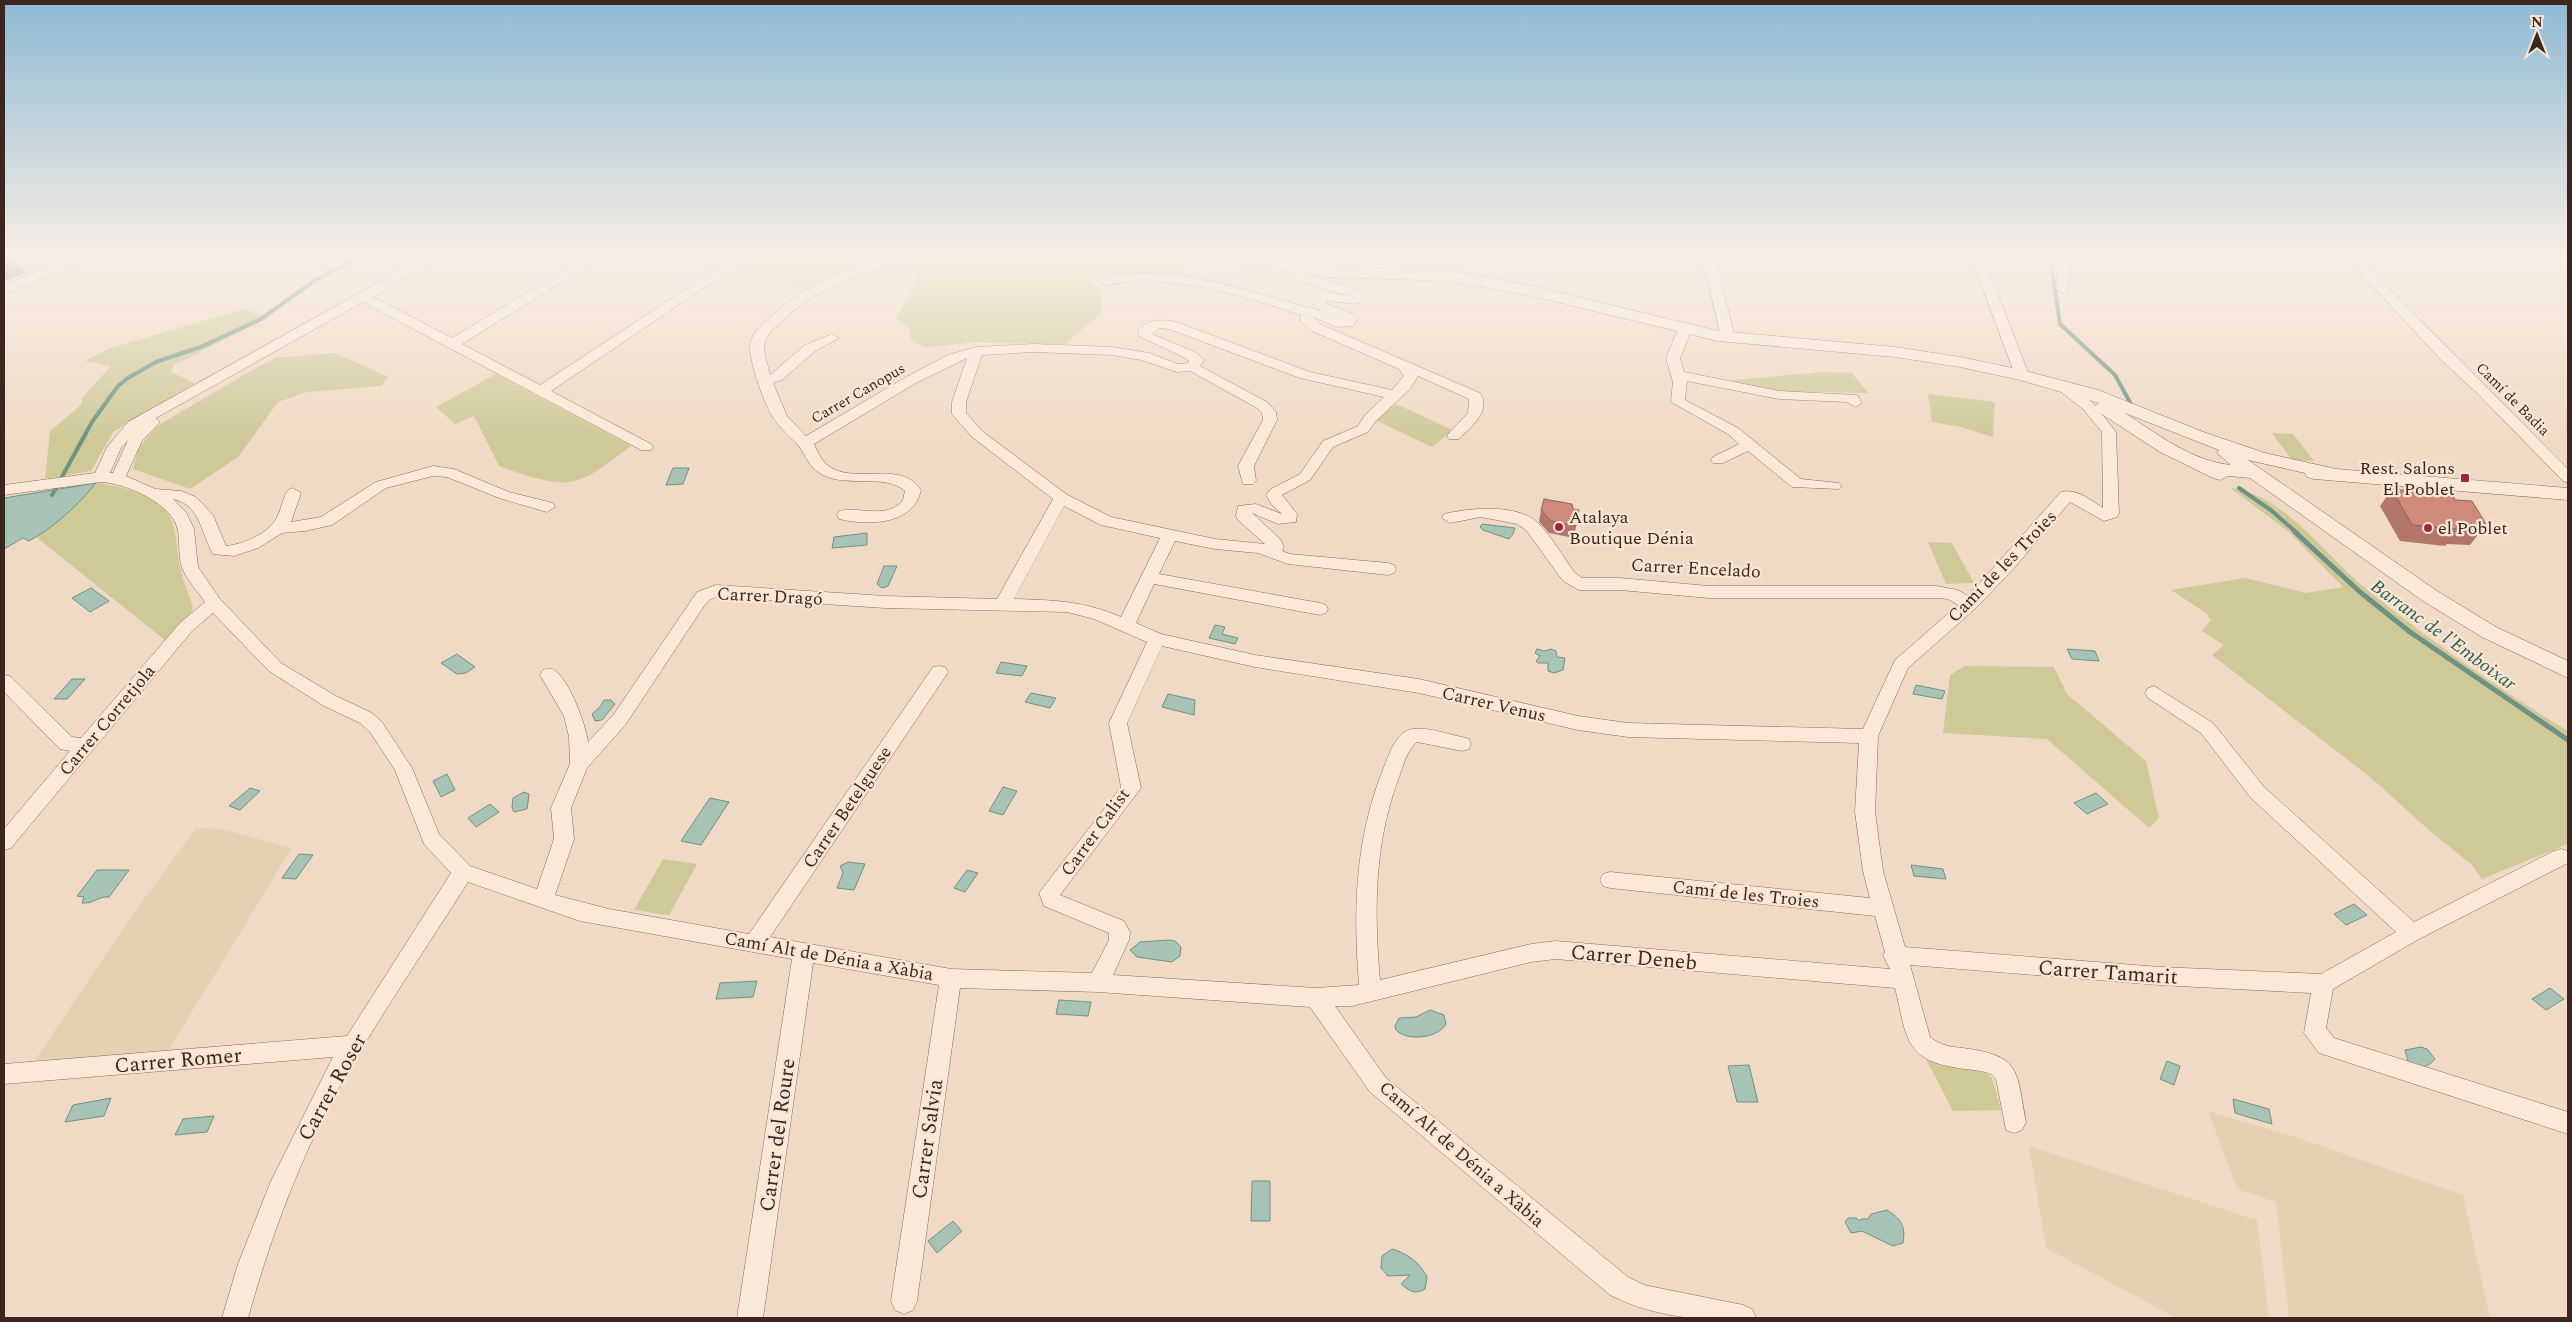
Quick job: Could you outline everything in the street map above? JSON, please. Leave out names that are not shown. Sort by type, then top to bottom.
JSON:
[{"type":"street","points":[[4,490],[103,478],[147,426],[334,318]]},
{"type":"street","points":[[402,318],[542,390],[646,447]]},
{"type":"street","points":[[452,344],[496,318]]},
{"type":"street","points":[[542,390],[652,318]]},
{"type":"street","name":"Carrer Canopus","points":[[776,318],[764,330],[757,344],[760,363],[782,418],[805,443],[851,414],[953,358],[976,351],[1019,348],[1106,350],[1144,356],[1178,368],[1192,367],[1262,405],[1269,412],[1270,420],[1246,466],[1248,481]]},
{"type":"street","points":[[1307,318],[1306,320],[1317,328],[1406,368],[1476,396],[1477,409],[1474,416],[1454,436]]},
{"type":"street","points":[[1326,318],[1339,324],[1348,323],[1350,318]]},
{"type":"street","points":[[1639,318],[1728,337],[1895,352],[2022,375],[2092,394],[2200,437],[2274,461],[2329,473]]},
{"type":"street","points":[[1723,318],[1728,337]]},
{"type":"street","points":[[2000,318],[2022,375]]},
{"type":"street","name":"Camí de Badia","points":[[2409,318],[2568,478]]},
{"type":"street","name":"Carrer Canopus","points":[[1192,367],[1196,364],[1195,358],[1148,337],[1144,333],[1146,330],[1159,324],[1174,326],[1305,375],[1396,396]]},
{"type":"street","points":[[1685,329],[1673,358],[1679,374],[1677,398],[1682,406],[1733,430],[1748,445],[1797,484],[1834,486]]},
{"type":"street","points":[[767,381],[777,377],[810,348],[832,338]]},
{"type":"street","points":[[976,351],[959,402],[959,414],[977,434],[1060,498],[1107,521],[1215,544],[1260,548],[1288,559],[1388,569]]},
{"type":"street","points":[[1273,554],[1276,547],[1274,543],[1244,516],[1244,510],[1256,509],[1279,520],[1290,518],[1289,511],[1276,502],[1274,495],[1276,492],[1305,478],[1328,444],[1363,429],[1370,418],[1405,386],[1411,376],[1406,368]]},
{"type":"street","points":[[1679,374],[1779,395],[1852,398],[1855,403]]},
{"type":"street","points":[[2057,384],[2097,403],[2196,462],[2313,516]]},
{"type":"street","name":"Camí de les Troies","points":[[2014,1122],[2006,1074],[2002,1068],[1934,1054],[1920,1043],[1894,955],[1873,871],[1865,812],[1869,736],[1901,664],[1970,604],[2009,563],[2066,496],[2077,498],[2104,516],[2111,513],[2109,432],[2102,420],[2079,398],[2057,384]]},
{"type":"street","points":[[2568,494],[2329,473],[2256,473],[2223,470],[2196,462],[2172,446],[2175,439],[2188,436],[2200,437],[2256,473],[2313,516],[2458,614],[2518,647],[2568,670]]},
{"type":"street","points":[[805,443],[823,469],[853,478],[903,481],[913,490],[913,498],[908,506],[893,514],[845,515]]},
{"type":"street","points":[[1718,460],[1748,445]]},
{"type":"street","points":[[2196,462],[2219,461],[2222,457],[2218,448]]},
{"type":"street","points":[[278,528],[305,526],[326,521],[381,485],[433,471],[449,472],[504,495],[547,507]]},
{"type":"street","name":"Camí Alt de Dénia a Xàbia","points":[[103,478],[155,494],[172,506],[180,516],[186,529],[190,568],[214,603],[275,667],[330,701],[366,718],[376,727],[403,768],[431,838],[462,872],[580,912],[638,924],[755,942],[951,978],[1098,982],[1316,998],[1378,1085],[1619,1286],[1641,1297],[1743,1318]]},
{"type":"street","points":[[155,494],[172,492],[181,495],[200,507],[213,531],[219,550],[225,552],[241,549],[278,528],[284,522],[293,493]]},
{"type":"street","points":[[1003,603],[1060,498]]},
{"type":"street","name":"Carrer Encelado","points":[[1450,518],[1480,512],[1501,514],[1522,520],[1532,526],[1570,577],[1579,584],[1620,584],[1708,592],[1936,592],[1952,594],[1970,604]]},
{"type":"street","points":[[1126,625],[1170,534]]},
{"type":"street","points":[[1149,578],[1320,609]]},
{"type":"street","name":"Carrer Dragó","points":[[543,899],[564,839],[561,808],[579,764],[620,719],[698,602],[709,592],[885,602],[1003,603],[1067,606],[1099,614],[1126,625]]},
{"type":"street","name":"Carrer Corretjola","points":[[4,842],[186,627],[214,603]]},
{"type":"street","name":"Carrer Venus","points":[[1126,625],[1157,639],[1255,661],[1419,686],[1578,724],[1628,730],[1712,734],[1869,736]]},
{"type":"street","name":"Carrer Calist","points":[[1098,982],[1120,940],[1120,932],[1117,927],[1051,900],[1049,893],[1131,788],[1118,723],[1157,639]]},
{"type":"street","name":"Carrer Betelguese","points":[[755,942],[940,672]]},
{"type":"street","points":[[549,675],[571,708],[579,736],[579,764]]},
{"type":"street","points":[[4,681],[67,744],[85,745]]},
{"type":"street","points":[[2154,693],[2208,728],[2257,792],[2412,933]]},
{"type":"street","points":[[1370,992],[1365,936],[1366,867],[1373,825],[1388,782],[1402,748],[1410,737],[1415,735],[1462,744]]},
{"type":"street","points":[[2561,857],[2412,933],[2323,984],[2315,1033],[2327,1046],[2568,1123]]},
{"type":"street","name":"Carrer Roser","points":[[235,1318],[244,1281],[283,1181],[317,1109],[353,1045],[462,872]]},
{"type":"street","name":"Camí de les Troies","points":[[1610,880],[1882,908]]},
{"type":"street","name":"Carrer Deneb","points":[[1316,998],[1352,996],[1531,953],[1556,950],[1902,980]]},
{"type":"street","name":"Carrer del Roure","points":[[750,1318],[804,952]]},
{"type":"street","name":"Carrer Tamarit","points":[[1894,955],[2160,976],[2323,984]]},
{"type":"street","name":"Carrer Salvia","points":[[904,1301],[951,978]]},
{"type":"street","name":"Carrer Romer","points":[[4,1074],[353,1045]]},
{"type":"shaded area","points":[[215,318],[268,318],[174,365],[171,372],[195,383],[113,432],[91,471],[45,479],[50,431],[81,405],[83,397],[111,366],[85,361],[110,348]]},
{"type":"shaded area","points":[[896,318],[1095,318],[1064,345],[978,342],[926,347],[915,343],[910,338],[910,329]]},
{"type":"shaded area","points":[[335,353],[389,377],[381,386],[307,392],[278,402],[238,457],[190,489],[133,469],[138,449],[157,426],[247,373],[275,358]]},
{"type":"shaded area","points":[[1824,372],[1852,373],[1868,393],[1773,391],[1722,381]]},
{"type":"shaded area","points":[[496,374],[631,446],[590,475],[575,481],[547,481],[499,466],[474,416],[455,424],[436,407]]},
{"type":"shaded area","points":[[1928,394],[1995,402],[1993,437],[1961,427],[1932,422]]},
{"type":"shaded area","points":[[1396,404],[1453,430],[1432,447],[1375,420]]},
{"type":"shaded area","points":[[2272,433],[2293,434],[2314,461],[2292,460]]},
{"type":"shaded area","points":[[673,468],[689,468],[683,484],[666,485]]},
{"type":"shaded area","points":[[96,483],[124,488],[144,495],[166,511],[173,524],[181,572],[193,608],[190,616],[166,641],[36,537],[57,523]]},
{"type":"shaded area","points":[[96,483],[74,508],[48,529],[29,541],[23,538],[4,549],[4,498]]},
{"type":"shaded area","points":[[2229,487],[2258,496],[2277,507],[2305,530],[2356,581],[2394,611],[2467,665],[2568,731],[2568,844],[2482,879],[2472,865],[2430,831],[2370,777],[2212,655],[2224,645],[2202,631],[2211,620],[2206,613],[2171,590],[2245,578],[2306,593],[2343,587],[2289,532]]},
{"type":"shaded area","points":[[1482,524],[1515,528],[1509,539],[1483,530],[1480,527]]},
{"type":"shaded area","points":[[867,533],[867,545],[832,548],[834,537]]},
{"type":"shaded area","points":[[1928,542],[1952,543],[1974,583],[1946,584]]},
{"type":"shaded area","points":[[884,566],[897,566],[888,586],[882,588],[877,584]]},
{"type":"shaded area","points":[[91,588],[109,601],[90,612],[72,598]]},
{"type":"shaded area","points":[[1215,625],[1225,627],[1222,634],[1238,638],[1235,644],[1209,638]]},
{"type":"shaded area","points":[[2465,648],[2490,665],[2480,669],[2455,652]]},
{"type":"shaded area","points":[[1537,649],[1545,651],[1551,649],[1556,651],[1557,657],[1565,658],[1563,670],[1554,673],[1548,671],[1548,663],[1538,663],[1536,661],[1540,656],[1535,653]]},
{"type":"shaded area","points":[[2067,649],[2095,651],[2099,661],[2072,659]]},
{"type":"shaded area","points":[[457,654],[475,667],[466,673],[457,674],[441,663]]},
{"type":"shaded area","points":[[1001,662],[1027,666],[1022,676],[996,673]]},
{"type":"shaded area","points":[[1965,666],[2054,667],[2067,694],[2146,761],[2159,818],[2149,828],[2047,739],[1943,733],[1950,675]]},
{"type":"shaded area","points":[[72,679],[85,679],[67,699],[54,699]]},
{"type":"shaded area","points":[[1916,685],[1945,691],[1942,699],[1913,694]]},
{"type":"shaded area","points":[[1031,693],[1056,698],[1050,708],[1025,702]]},
{"type":"shaded area","points":[[1168,694],[1195,700],[1194,715],[1162,707]]},
{"type":"shaded area","points":[[604,700],[611,700],[615,704],[602,720],[595,721],[592,714],[600,707]]},
{"type":"shaded area","points":[[447,774],[455,790],[441,797],[433,781]]},
{"type":"shaded area","points":[[1003,787],[1017,791],[1003,815],[989,811]]},
{"type":"shaded area","points":[[250,788],[260,791],[240,810],[229,806]]},
{"type":"shaded area","points":[[524,792],[529,794],[527,809],[514,812],[512,808],[513,798]]},
{"type":"shaded area","points":[[2096,793],[2108,804],[2087,814],[2074,803]]},
{"type":"shaded area","points":[[710,798],[729,802],[701,845],[681,841]]},
{"type":"shaded area","points":[[490,804],[499,812],[476,827],[468,818]]},
{"type":"shaded area","points":[[196,828],[221,829],[292,848],[165,1056],[33,1063],[128,921]]},
{"type":"shaded area","points":[[299,854],[313,855],[296,879],[282,878]]},
{"type":"shaded area","points":[[663,859],[697,864],[669,915],[634,910]]},
{"type":"shaded area","points":[[848,862],[865,864],[854,890],[837,888],[843,873],[840,866]]},
{"type":"shaded area","points":[[1911,865],[1943,869],[1946,879],[1914,876]]},
{"type":"shaded area","points":[[97,870],[129,870],[109,897],[82,903],[84,897],[77,896]]},
{"type":"shaded area","points":[[967,870],[978,873],[965,892],[954,888]]},
{"type":"shaded area","points":[[2354,904],[2367,915],[2346,925],[2334,914]]},
{"type":"shaded area","points":[[1175,941],[1181,947],[1180,956],[1172,962],[1137,957],[1130,950],[1140,942]]},
{"type":"shaded area","points":[[757,981],[753,997],[716,999],[720,983]]},
{"type":"shaded area","points":[[2550,988],[2564,999],[2546,1010],[2532,999]]},
{"type":"shaded area","points":[[1059,1000],[1091,1002],[1088,1016],[1056,1014]]},
{"type":"shaded area","points":[[1430,1010],[1444,1015],[1446,1024],[1436,1033],[1415,1037],[1401,1034],[1396,1030],[1395,1026],[1399,1018],[1416,1017]]},
{"type":"shaded area","points":[[2421,1047],[2427,1049],[2435,1059],[2429,1065],[2419,1067],[2408,1061],[2405,1050]]},
{"type":"shaded area","points":[[1926,1059],[1986,1073],[1992,1078],[2001,1110],[1953,1111]]},
{"type":"shaded area","points":[[2167,1061],[2180,1066],[2174,1085],[2160,1079]]},
{"type":"shaded area","points":[[1749,1065],[1758,1102],[1737,1102],[1728,1066]]},
{"type":"shaded area","points":[[111,1098],[104,1116],[65,1122],[73,1105]]},
{"type":"shaded area","points":[[2233,1099],[2269,1109],[2272,1124],[2235,1113]]},
{"type":"shaded area","points":[[2208,1111],[2289,1135],[2463,1195],[2490,1318],[2289,1318],[2276,1202],[2237,1189]]},
{"type":"shaded area","points":[[214,1116],[207,1132],[175,1135],[183,1119]]},
{"type":"shaded area","points":[[2029,1146],[2257,1220],[2269,1318],[2176,1318],[2046,1248]]},
{"type":"shaded area","points":[[1252,1181],[1270,1181],[1270,1221],[1251,1221]]},
{"type":"shaded area","points":[[1887,1210],[1899,1220],[1903,1227],[1903,1243],[1893,1246],[1862,1231],[1851,1233],[1845,1222],[1848,1218],[1856,1218],[1860,1221],[1861,1219],[1868,1219],[1871,1214]]},
{"type":"shaded area","points":[[953,1221],[962,1231],[937,1253],[928,1241]]},
{"type":"shaded area","points":[[1392,1249],[1408,1256],[1421,1267],[1427,1277],[1425,1289],[1418,1292],[1410,1290],[1401,1284],[1410,1275],[1388,1276],[1381,1268],[1382,1256]]},
{"type":"building","points":[[2392,489],[2453,495],[2455,500],[2472,501],[2486,524],[2480,524],[2483,528],[2456,527],[2458,529],[2412,525]]},
{"type":"building","points":[[1544,499],[1572,504],[1573,509],[1579,510],[1576,526],[1551,521],[1541,510]]},
{"type":"waterway","points":[[52,495],[92,422],[118,386],[156,362],[203,346],[263,318]]},
{"type":"waterway","points":[[2059,318],[2060,324],[2115,375],[2132,406]]},
{"type":"waterway","name":"Barranc de l'Emboixar","points":[[2239,488],[2272,511],[2297,533]]},
{"type":"waterway","name":"Barranc de l'Emboixar","points":[[2295,532],[2360,592],[2410,632],[2568,740]]},
{"type":"place","name":"Rest. Salons El Poblet","points":[[2465,478]]},
{"type":"place","name":"Atalaya Boutique Dénia","points":[[1559,527]]},
{"type":"place","name":"el Poblet","points":[[2428,528]]}]
